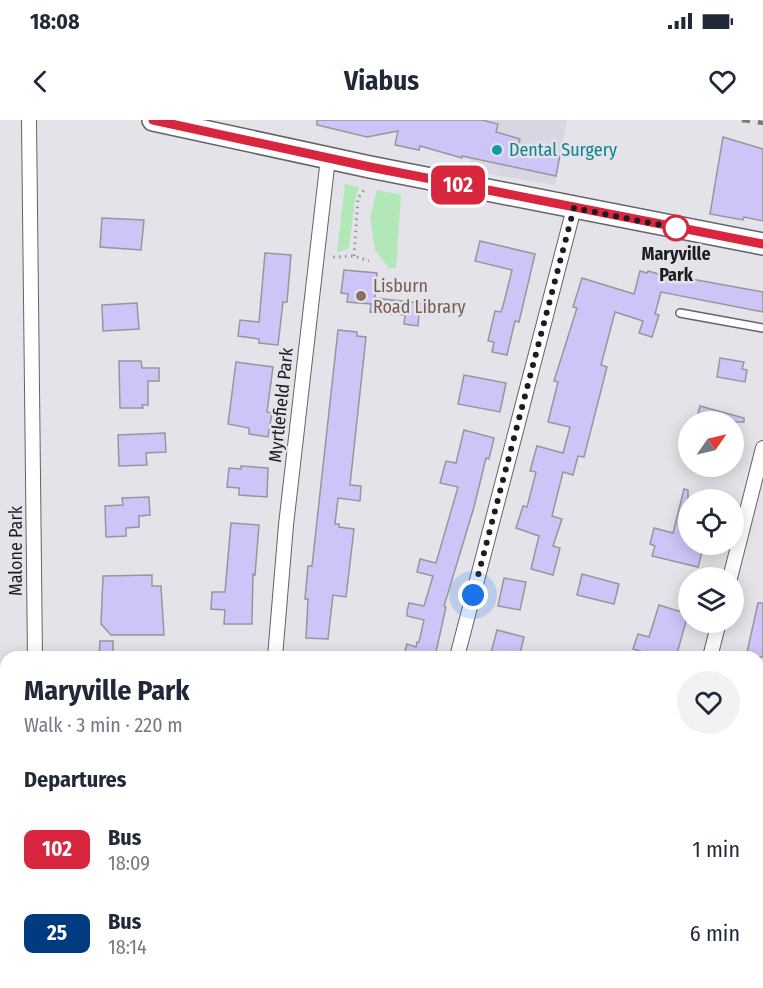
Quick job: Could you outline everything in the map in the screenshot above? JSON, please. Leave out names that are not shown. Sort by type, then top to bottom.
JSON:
[{"type":"main road","points":[[153,120],[189,124],[328,158],[763,244]]},
{"type":"street","name":"Malone Park","points":[[29,120],[35,651]]},
{"type":"street","name":"Myrtlefield Park","points":[[276,651],[286,525],[328,158]]},
{"type":"street","points":[[459,651],[574,208]]},
{"type":"street","points":[[733,567],[763,448]]},
{"type":"street","points":[[712,651],[716,633]]},
{"type":"lane","points":[[680,314],[763,328]]},
{"type":"path","points":[[354,256],[358,198],[364,190]]},
{"type":"path","points":[[333,257],[354,256],[369,261]]},
{"type":"shaded area","points":[[478,120],[567,120],[555,185],[468,170]]},
{"type":"green space","points":[[345,184],[359,187],[355,200],[349,248],[337,253]]},
{"type":"green space","points":[[377,190],[401,195],[396,268],[389,268],[375,250],[370,218]]},
{"type":"building","points":[[317,120],[482,120],[498,124],[496,132],[520,139],[518,146],[560,155],[556,176],[462,156],[462,158],[420,146],[419,150],[395,145],[398,131],[367,137],[317,125]]},
{"type":"building","points":[[723,137],[763,149],[763,221],[710,214]]},
{"type":"building","points":[[102,218],[144,220],[141,250],[100,247]]},
{"type":"building","points":[[480,241],[535,254],[519,322],[515,321],[507,355],[492,352],[494,342],[488,341],[495,311],[501,312],[512,270],[475,261]]},
{"type":"building","points":[[265,253],[291,255],[287,302],[283,302],[278,345],[259,343],[259,339],[238,336],[240,320],[259,322]]},
{"type":"building","name":"Lisburn Road Library","points":[[344,270],[377,273],[375,298],[420,303],[418,326],[404,324],[405,315],[370,312],[371,304],[347,302],[348,294],[341,293]]},
{"type":"building","points":[[640,271],[763,292],[763,312],[661,292],[655,314],[659,315],[652,337],[639,333],[643,321],[615,312],[601,365],[607,367],[584,457],[578,456],[573,475],[563,472],[552,516],[562,519],[553,546],[560,548],[553,575],[531,569],[539,536],[516,528],[523,506],[527,507],[536,472],[530,471],[537,446],[563,453],[570,427],[548,422],[558,382],[554,381],[577,308],[573,307],[582,278],[634,294]]},
{"type":"building","points":[[137,303],[139,329],[103,331],[102,305]]},
{"type":"building","points":[[338,330],[357,332],[357,336],[366,337],[350,485],[361,486],[360,501],[338,498],[335,524],[339,524],[339,527],[354,529],[346,597],[333,595],[328,639],[306,638],[308,599],[305,599],[308,566],[312,566]]},
{"type":"building","points":[[720,358],[744,362],[742,369],[747,370],[745,382],[717,377]]},
{"type":"building","points":[[119,361],[141,361],[142,368],[159,368],[159,381],[148,381],[148,405],[142,405],[143,408],[120,408]]},
{"type":"building","points":[[236,362],[273,367],[267,412],[272,413],[268,437],[249,434],[249,428],[228,424]]},
{"type":"building","points":[[464,375],[506,383],[500,412],[458,404]]},
{"type":"building","points":[[700,406],[718,411],[699,411]]},
{"type":"building","points":[[464,430],[494,438],[489,459],[486,458],[474,507],[444,606],[446,607],[436,651],[405,651],[407,644],[416,647],[419,642],[424,620],[407,616],[407,611],[409,603],[424,606],[433,576],[417,572],[420,559],[436,563],[458,487],[440,483],[446,461],[456,463]]},
{"type":"building","points":[[165,433],[166,452],[146,453],[147,465],[119,466],[118,435]]},
{"type":"building","points":[[241,466],[268,468],[267,497],[239,495],[239,488],[227,487],[229,468],[241,469]]},
{"type":"building","points":[[149,497],[150,515],[139,516],[139,527],[126,528],[126,536],[106,537],[105,506],[123,505],[122,498]]},
{"type":"building","points":[[678,513],[678,555],[701,555],[698,567],[652,556],[655,546],[650,544],[654,528],[673,533]]},
{"type":"building","points":[[231,523],[259,525],[255,575],[253,574],[252,624],[224,624],[225,610],[211,609],[212,592],[225,592]]},
{"type":"building","points":[[582,574],[619,584],[614,604],[577,595]]},
{"type":"building","points":[[152,575],[152,586],[161,586],[164,635],[111,635],[101,624],[103,576]]},
{"type":"building","points":[[504,578],[526,582],[520,610],[498,606]]},
{"type":"building","points":[[758,603],[763,603],[763,651],[747,651]]},
{"type":"building","points":[[659,605],[678,611],[678,633],[683,633],[678,651],[633,649],[638,634],[649,637]]},
{"type":"building","points":[[497,630],[524,637],[520,651],[492,651]]},
{"type":"building","points":[[100,641],[113,641],[113,651],[99,651]]},
{"type":"railway","points":[[742,120],[763,123]]},
{"type":"bus line","name":"102","points":[[153,120],[370,167],[763,244]]},
{"type":"place","name":"Dental Surgery","points":[[497,150]]},
{"type":"place","name":"Maryville Park","points":[[676,228]]},
{"type":"place","name":"Lisburn Road Library","points":[[361,296]]},
{"type":"route","points":[[473,595],[574,208],[676,228]]}]
